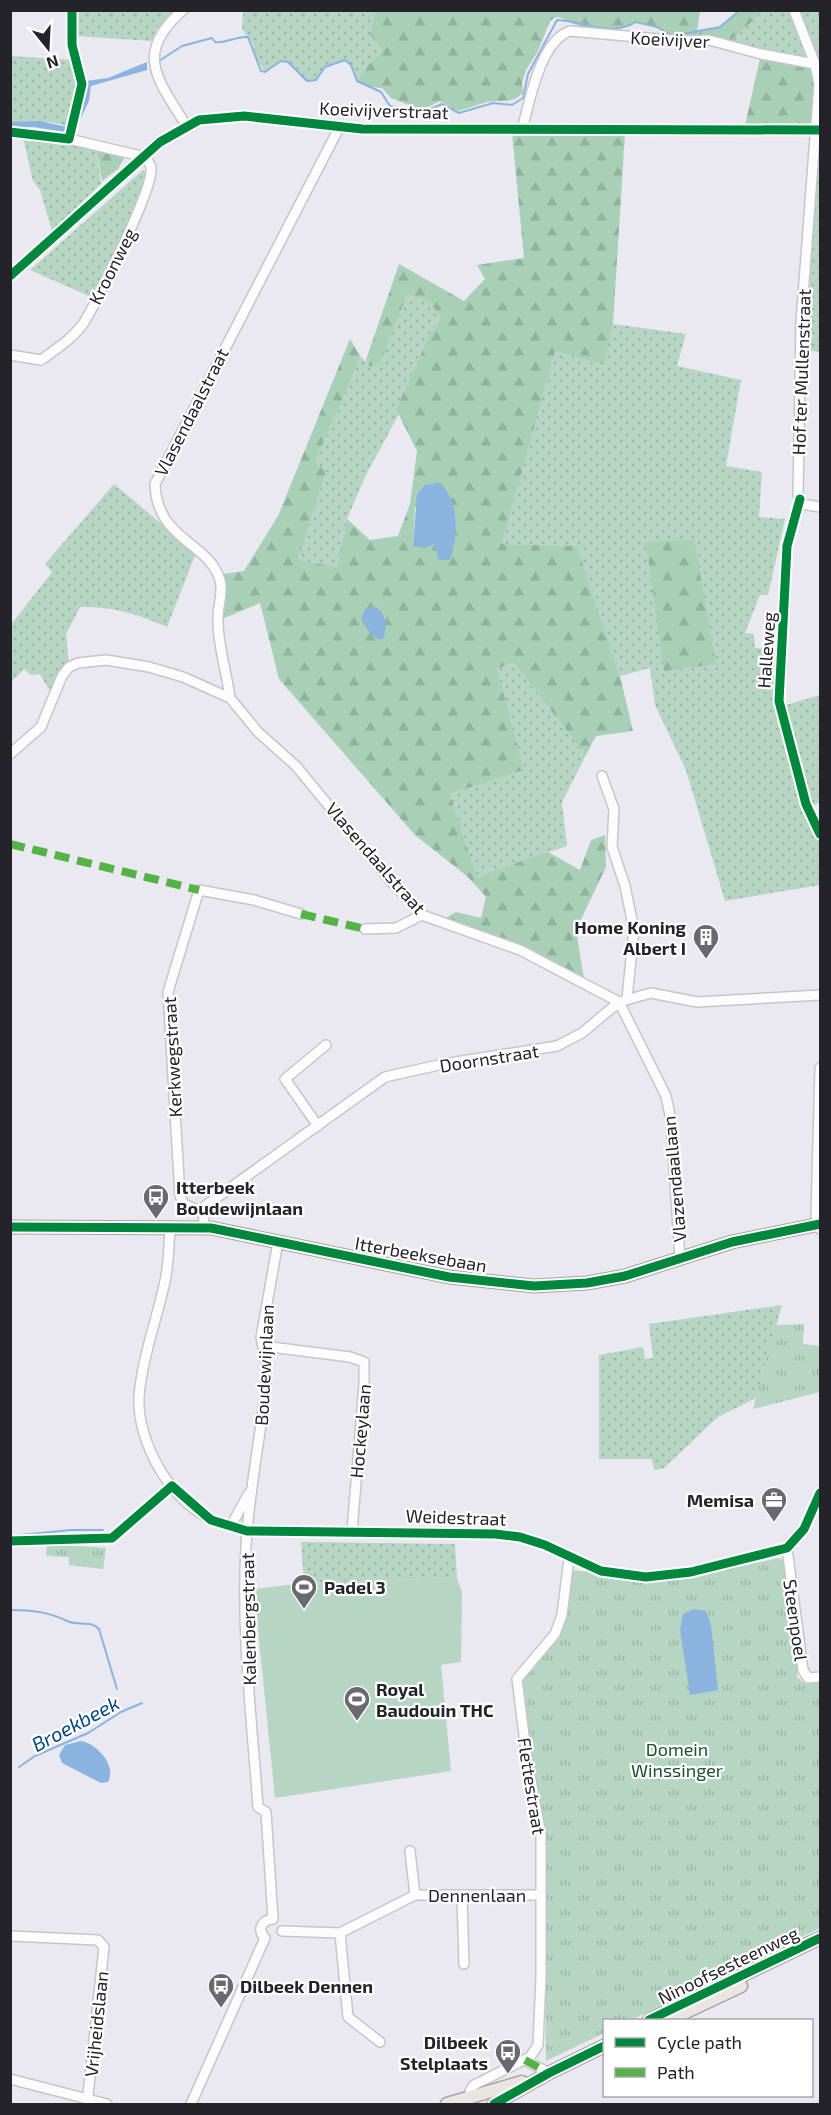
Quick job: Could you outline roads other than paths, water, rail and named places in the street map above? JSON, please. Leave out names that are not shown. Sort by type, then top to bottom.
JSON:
[{"type":"main road","name":"Itterbeeksebaan","points":[[10,1227],[203,1227],[449,1278],[514,1285],[587,1283],[625,1276],[732,1242],[820,1226]]},
{"type":"main road","name":"Ninoofsesteenweg","points":[[651,2019],[820,1938]]},
{"type":"main road","name":"Ninoofsesteenweg","points":[[671,2019],[820,1947]]},
{"type":"main road","points":[[494,2104],[603,2046]]},
{"type":"main road","points":[[447,2104],[549,2073]]},
{"type":"street","points":[[69,139],[82,84],[72,45],[72,10]]},
{"type":"street","points":[[183,10],[162,33],[154,49],[152,64],[156,75],[186,125]]},
{"type":"street","name":"Hof ter Mullenstraat","points":[[794,10],[815,64],[819,84],[801,322],[798,495],[802,504],[820,507]]},
{"type":"street","name":"Koeivijver","points":[[522,129],[536,79],[550,46],[559,35],[570,31],[682,41],[709,39],[761,54],[815,64]]},
{"type":"street","name":"Koeivijverstraat","points":[[10,276],[145,156],[186,125],[218,117],[244,116],[339,128],[817,130]]},
{"type":"street","name":"Vlasendaalstraat","points":[[339,128],[155,484],[155,496],[165,519],[211,564],[220,578],[222,588],[218,621],[226,696],[258,732],[296,766],[389,879],[423,915],[520,950],[623,1000]]},
{"type":"street","points":[[14,133],[69,139],[145,156]]},
{"type":"street","name":"Kroonweg","points":[[10,355],[41,360],[62,345],[83,324],[140,210],[150,183],[152,167],[145,156]]},
{"type":"street","points":[[10,754],[41,727],[62,676],[69,667],[78,663],[106,660],[149,667],[183,677],[226,696]]},
{"type":"street","points":[[602,776],[614,809],[612,847],[626,886],[634,930],[623,1000],[651,993],[697,1002],[731,1002],[772,996],[820,995]]},
{"type":"street","name":"Kerkwegstraat","points":[[203,1213],[184,1204],[180,1196],[168,1011],[171,980],[199,890],[255,900],[301,914]]},
{"type":"street","points":[[365,929],[396,928],[423,915]]},
{"type":"street","name":"Doornstraat","points":[[203,1213],[205,1206],[385,1077],[443,1064],[557,1046],[582,1033],[623,1000]]},
{"type":"street","name":"Vlazendaallaan","points":[[623,1000],[666,1096],[671,1120],[680,1260]]},
{"type":"street","points":[[318,1126],[285,1079],[326,1044]]},
{"type":"street","points":[[820,1068],[817,1152],[820,1226]]},
{"type":"street","points":[[203,1213],[203,1227]]},
{"type":"street","name":"Kalenbergstraat","points":[[170,1226],[166,1278],[143,1373],[139,1404],[142,1428],[151,1455],[172,1486],[211,1520],[247,1531],[245,1630],[258,1807],[266,1812],[273,1919],[261,1926],[261,1933],[265,1938],[191,2104]]},
{"type":"street","name":"Boudewijnlaan","points":[[247,1531],[266,1386],[261,1337],[270,1276],[278,1242]]},
{"type":"street","name":"Hockeylaan","points":[[263,1346],[350,1357],[364,1362],[352,1531]]},
{"type":"street","points":[[93,1538],[111,1538],[172,1486]]},
{"type":"street","name":"Boudewijnlaan","points":[[231,1526],[252,1488]]},
{"type":"street","points":[[787,1548],[804,1529],[820,1493]]},
{"type":"street","name":"Weidestraat","points":[[247,1531],[503,1534],[545,1545],[601,1571],[646,1577],[691,1572],[787,1548]]},
{"type":"street","name":"Steenpoel","points":[[787,1548],[803,1670],[808,1678],[820,1677]]},
{"type":"street","name":"Flettestraat","points":[[525,2060],[534,2054],[538,2045],[541,1977],[540,1820],[527,1759],[517,1679],[555,1634],[562,1615],[569,1558]]},
{"type":"street","name":"Dennenlaan","points":[[410,1851],[415,1895]]},
{"type":"street","name":"Dennenlaan","points":[[282,1931],[340,1933],[415,1895],[539,1895]]},
{"type":"street","points":[[462,1896],[464,1964]]},
{"type":"street","points":[[265,1938],[273,1940],[282,1931],[280,1923],[273,1919]]},
{"type":"street","points":[[340,1933],[348,2017],[380,2042]]},
{"type":"street","name":"Vrijheidslaan","points":[[10,1936],[98,1940],[104,1947],[88,2102]]},
{"type":"street","points":[[472,2098],[470,2091],[474,2085],[525,2060],[549,2073]]},
{"type":"street","points":[[10,2079],[88,2102],[107,2104]]},
{"type":"water","points":[[147,62],[147,70],[91,86],[89,101],[74,132],[86,97],[86,81],[108,78]]},
{"type":"water","points":[[40,121],[67,127],[63,132],[34,127],[11,128],[10,122]]},
{"type":"water","points":[[440,483],[454,509],[456,530],[450,560],[439,560],[434,544],[425,548],[413,546],[417,494],[425,485]]},
{"type":"water","points":[[376,607],[382,613],[386,626],[383,639],[379,640],[370,633],[361,619],[365,609]]},
{"type":"water","points":[[694,1609],[706,1611],[711,1625],[718,1690],[690,1695],[680,1630],[683,1614]]},
{"type":"water","points":[[81,1741],[93,1746],[108,1762],[110,1775],[108,1782],[101,1783],[62,1763],[59,1755],[65,1745]]},
{"type":"waterway","points":[[159,61],[182,46],[212,38],[215,42],[219,42],[248,37],[261,71],[265,72],[281,61],[288,62],[307,81],[316,80],[325,67],[345,60],[351,65],[357,81],[381,92],[390,106],[422,113],[442,104],[459,113],[493,103],[512,105],[523,98],[528,74],[557,20],[607,29],[626,27],[636,22],[657,27],[672,36],[720,27],[740,10]]},
{"type":"waterway","points":[[83,108],[86,93]]},
{"type":"waterway","name":"Broekbeek","points":[[10,1536],[71,1530],[103,1530]]},
{"type":"waterway","name":"Broekbeek","points":[[10,1610],[40,1612],[71,1622],[96,1626],[99,1629],[117,1689]]},
{"type":"waterway","name":"Broekbeek","points":[[19,1767],[35,1756],[88,1733],[121,1712],[142,1703]]},
{"type":"place","name":"Home Koning Albert I","points":[[706,960]]},
{"type":"place","name":"Itterbeek Boudewijnlaan","points":[[156,1220]]},
{"type":"place","name":"Memisa","points":[[774,1523]]},
{"type":"place","name":"Padel 3","points":[[304,1610]]},
{"type":"place","name":"Royal Baudouin THC","points":[[357,1722]]},
{"type":"place","name":"Dilbeek Dennen","points":[[221,2009]]},
{"type":"place","name":"Dilbeek Stelplaats","points":[[508,2075]]},
{"type":"park label","name":"Domein Winssinger","points":[[677,1759]]}]
